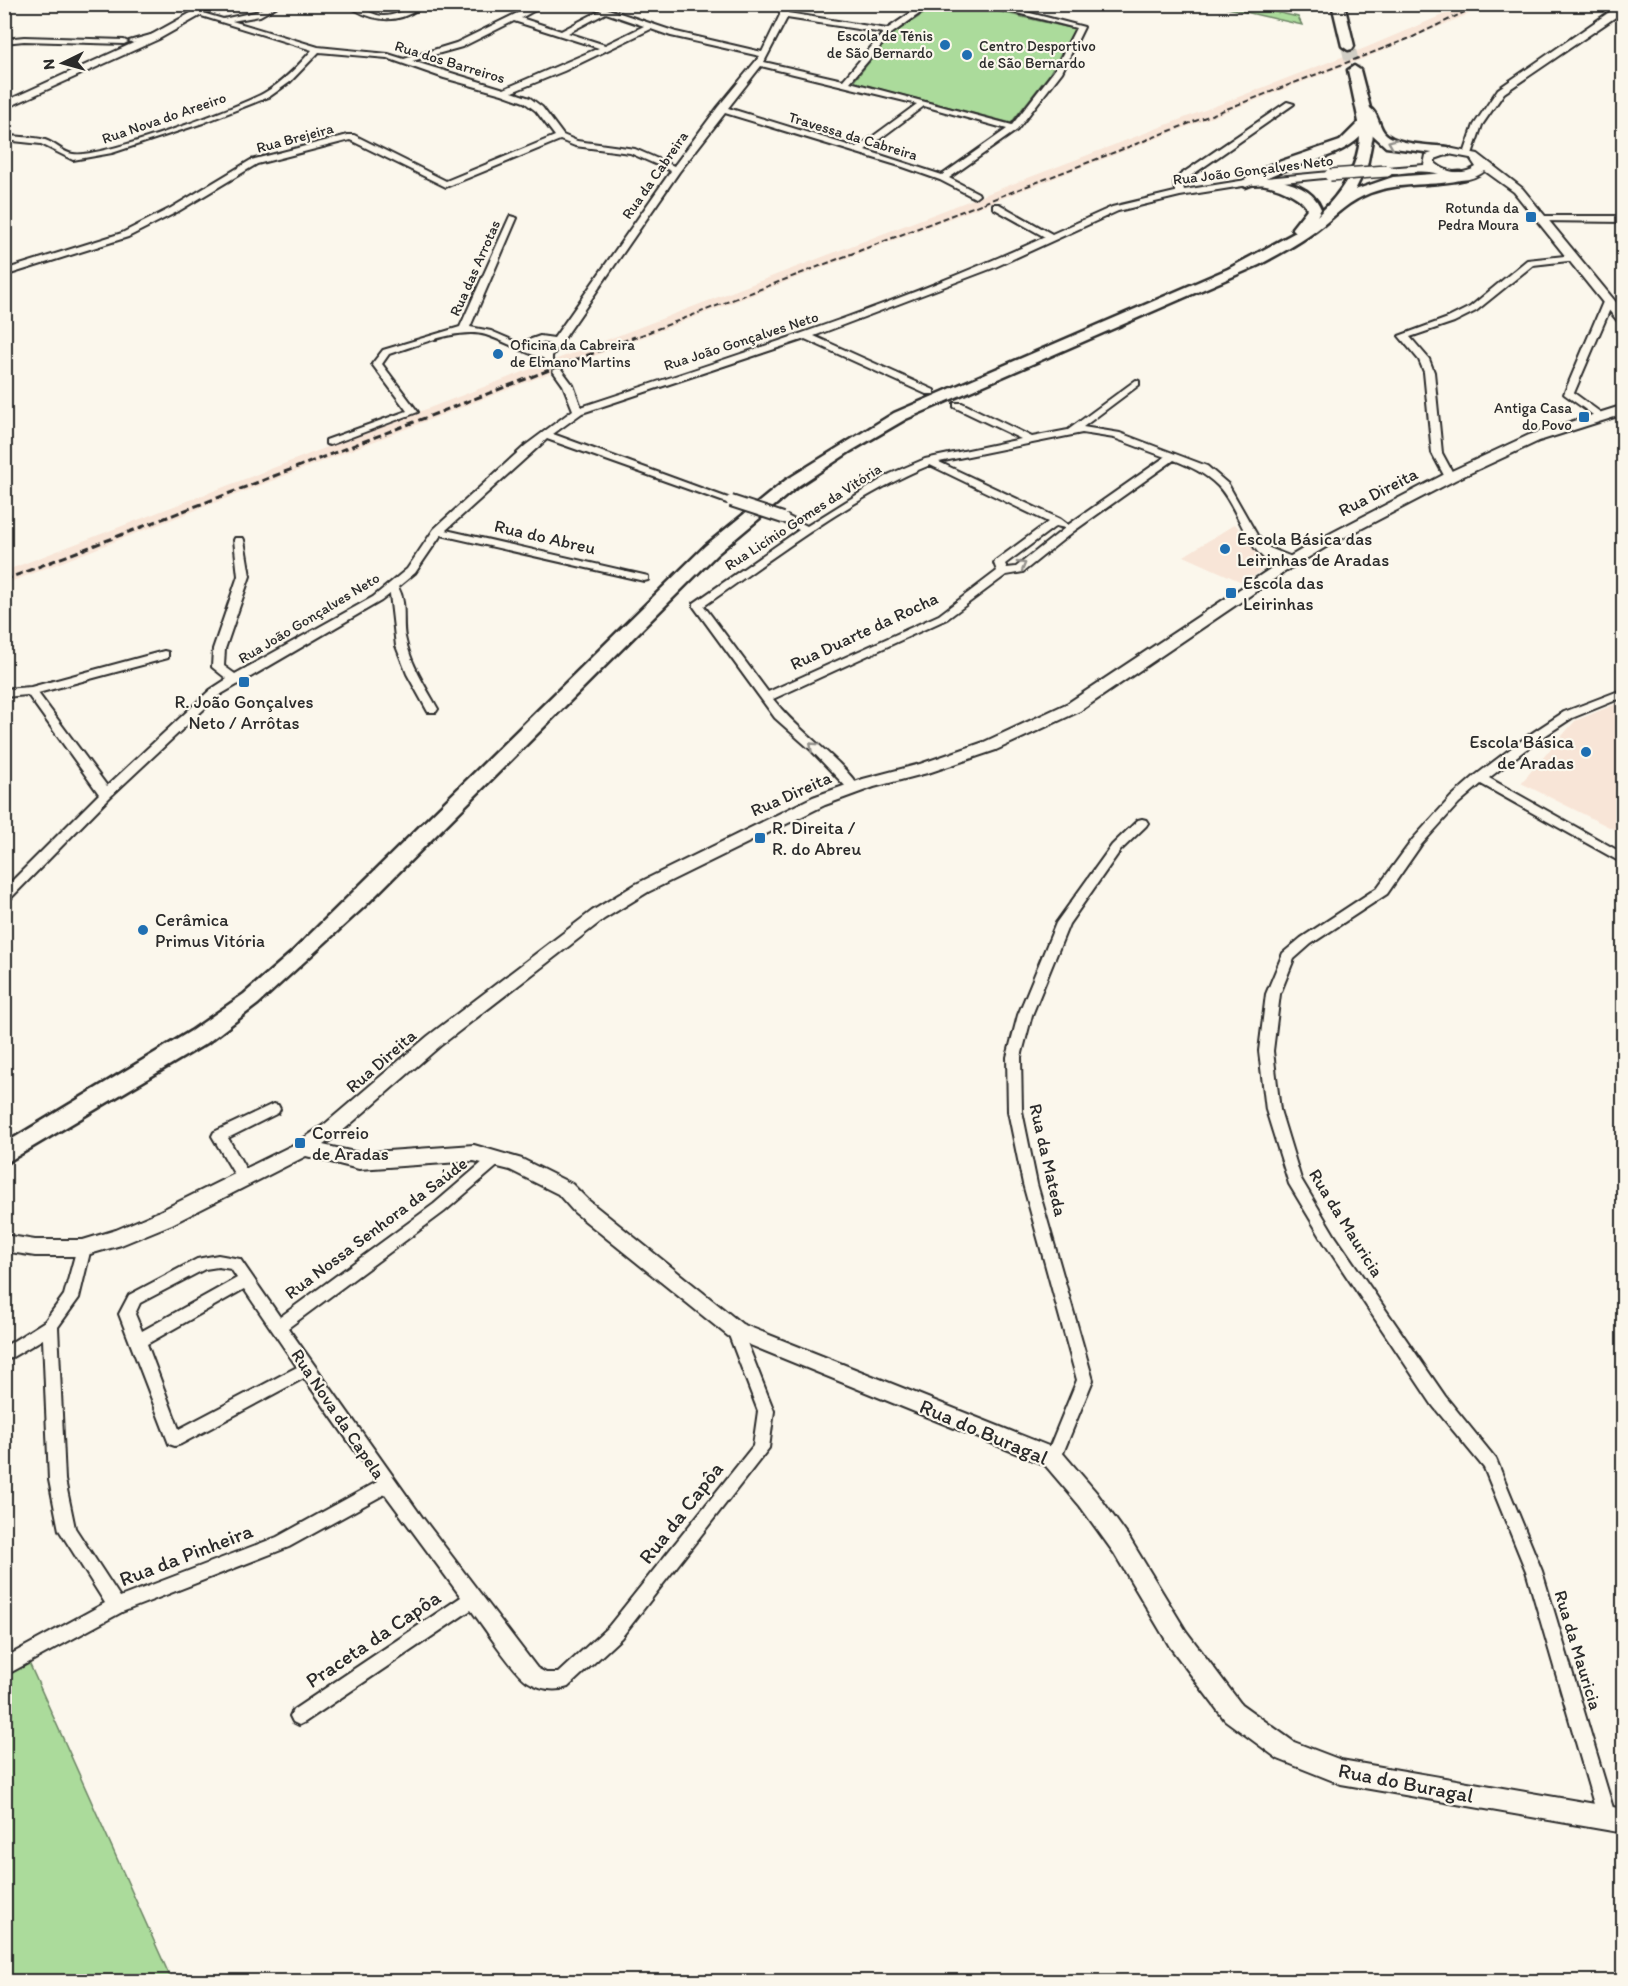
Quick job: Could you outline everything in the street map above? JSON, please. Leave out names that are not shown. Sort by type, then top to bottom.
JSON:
[{"type":"main road","points":[[4,106],[129,44],[158,35],[216,4]]},
{"type":"main road","points":[[1338,4],[1348,46]]},
{"type":"main road","points":[[4,1155],[199,1037],[251,999],[358,901],[711,550],[792,483],[844,448],[900,416],[1270,255],[1312,228],[1334,207],[1352,181],[1362,160],[1366,123],[1362,99],[1353,70]]},
{"type":"main road","points":[[1362,99],[1379,135],[1384,140],[1400,146],[1468,154],[1475,157],[1479,169]]},
{"type":"main road","points":[[1253,182],[1285,178],[1345,144],[1366,123]]},
{"type":"main road","points":[[1448,151],[1430,157],[1428,160],[1433,168],[1460,176]]},
{"type":"main road","name":"Rua João Gonçalves Neto","points":[[1285,178],[1433,168]]},
{"type":"main road","points":[[1334,207],[1377,185],[1393,181],[1460,176],[1479,169],[1501,177],[1518,190],[1623,321]]},
{"type":"main road","points":[[1253,182],[1285,178],[1311,201],[1314,209],[1308,219],[1270,255]]},
{"type":"main road","name":"Rua Direita","points":[[4,1243],[35,1248],[83,1248],[120,1238],[165,1218],[304,1148],[333,1130],[435,1041],[598,915],[642,888],[819,801],[990,746],[1074,707],[1188,633],[1288,564],[1450,477],[1534,438],[1623,409]]},
{"type":"main road","name":"Rua do Buragal","points":[[304,1148],[359,1161],[474,1153],[515,1164],[565,1189],[581,1206],[735,1330],[1053,1458],[1088,1499],[1115,1537],[1179,1639],[1233,1712],[1286,1751],[1341,1772],[1615,1820]]},
{"type":"street","points":[[224,20],[256,14],[278,4]]},
{"type":"street","points":[[349,4],[383,20],[392,19],[414,9]]},
{"type":"street","points":[[404,61],[459,45],[543,4]]},
{"type":"street","name":"Rua da Cabreira","points":[[529,346],[548,359],[676,170],[765,55],[784,15],[784,4]]},
{"type":"street","points":[[845,83],[888,32],[930,4]]},
{"type":"street","points":[[944,178],[1014,128],[1058,72],[1080,27],[984,4]]},
{"type":"street","points":[[1468,154],[1478,125],[1501,90],[1623,6]]},
{"type":"street","points":[[562,33],[605,10],[650,26],[741,51],[765,55]]},
{"type":"street","name":"Rua dos Barreiros","points":[[199,14],[317,49],[369,53],[404,61],[505,92],[527,100],[538,109],[560,137]]},
{"type":"street","points":[[784,15],[888,32]]},
{"type":"street","points":[[513,18],[607,48]]},
{"type":"street","points":[[505,92],[607,48],[650,26]]},
{"type":"street","points":[[4,41],[24,39],[129,44]]},
{"type":"street","name":"Rua Nova do Areeiro","points":[[4,137],[19,142],[41,141],[74,157],[98,155],[171,132],[264,96],[290,80],[317,49]]},
{"type":"street","points":[[758,63],[845,83],[1014,128]]},
{"type":"street","points":[[858,151],[923,103]]},
{"type":"street","points":[[1180,193],[1178,182],[1183,177],[1290,104]]},
{"type":"street","name":"Travessa da Cabreira","points":[[721,109],[944,178],[975,195]]},
{"type":"street","name":"Rua Brejeira","points":[[4,273],[125,235],[174,210],[254,162],[318,144],[351,137],[446,184],[560,137]]},
{"type":"street","points":[[560,137],[575,142],[632,151],[676,170]]},
{"type":"street","points":[[4,148],[19,142]]},
{"type":"street","name":"Rua João Gonçalves Neto","points":[[4,897],[106,794],[214,693],[377,599],[411,570],[438,531],[544,435],[578,411],[806,336],[990,266],[1115,209],[1180,193],[1253,182]]},
{"type":"street","points":[[996,206],[1051,237]]},
{"type":"street","name":"Rua das Arrotas","points":[[464,329],[513,218]]},
{"type":"street","points":[[1542,219],[1623,219]]},
{"type":"street","points":[[1450,477],[1437,453],[1429,372],[1424,359],[1404,336],[1452,320],[1473,309],[1530,262],[1574,258]]},
{"type":"street","points":[[1600,417],[1569,394],[1608,302]]},
{"type":"street","points":[[330,442],[413,412],[377,364],[386,351],[464,329],[488,333],[507,341],[529,346],[540,339],[558,342]]},
{"type":"street","points":[[806,336],[930,392]]},
{"type":"street","points":[[558,371],[568,385],[591,405]]},
{"type":"street","points":[[1067,433],[1077,429],[1136,383]]},
{"type":"street","points":[[568,385],[578,411]]},
{"type":"street","points":[[958,405],[1031,440]]},
{"type":"street","points":[[1067,433],[1082,430],[1116,435],[1203,468],[1224,486],[1242,521],[1273,561],[1288,564]]},
{"type":"street","name":"Rua Licínio Gomes da Vitória","points":[[766,698],[698,605],[807,530],[894,476],[929,461],[1067,433]]},
{"type":"street","points":[[544,435],[783,518],[807,530]]},
{"type":"street","points":[[1056,521],[999,563],[1003,572],[1018,570],[1070,529],[1173,456]]},
{"type":"street","points":[[929,461],[1070,529]]},
{"type":"street","name":"Rua do Abreu","points":[[438,531],[644,578]]},
{"type":"street","points":[[236,679],[218,667],[219,649],[244,576],[239,540]]},
{"type":"street","name":"Rua Duarte da Rocha","points":[[766,698],[943,617],[1003,572]]},
{"type":"street","points":[[392,586],[398,596],[399,636],[410,671],[432,709]]},
{"type":"street","points":[[4,693],[31,691],[164,655]]},
{"type":"street","points":[[31,691],[106,794]]},
{"type":"street","name":"Rua da Mauricia","points":[[1615,1820],[1534,1571],[1490,1464],[1439,1401],[1330,1240],[1294,1180],[1273,1110],[1266,1051],[1273,994],[1287,956],[1382,891],[1418,842],[1455,800],[1480,778],[1568,715],[1623,693]]},
{"type":"street","points":[[766,698],[778,716],[815,747],[854,788]]},
{"type":"street","points":[[1480,778],[1623,860]]},
{"type":"street","name":"Rua da Mateda","points":[[1053,1458],[1085,1380],[1030,1184],[1015,1111],[1014,1058],[1025,1015],[1063,923],[1116,848],[1142,823]]},
{"type":"street","points":[[244,1178],[219,1136],[273,1109]]},
{"type":"street","name":"Rua Nossa Senhora da Saúde","points":[[278,1327],[439,1208],[496,1159]]},
{"type":"street","points":[[4,1356],[50,1326],[71,1298],[83,1248]]},
{"type":"street","name":"Rua Nova da Capela","points":[[138,1341],[127,1314],[134,1299],[202,1263],[218,1261],[235,1263],[386,1485],[531,1674],[545,1681]]},
{"type":"street","points":[[247,1280],[138,1341],[175,1438],[307,1369]]},
{"type":"street","name":"Rua da Pinheira","points":[[50,1326],[57,1480],[67,1530],[116,1606],[283,1542],[386,1485]]},
{"type":"street","name":"Rua da Capôa","points":[[545,1681],[562,1682],[610,1638],[761,1448],[766,1411],[735,1330]]},
{"type":"street","name":"Praceta da Capôa","points":[[300,1716],[472,1599]]},
{"type":"street","points":[[4,1668],[116,1606]]},
{"type":"shaded area","points":[[1466,5],[1490,5],[1375,54],[5,584],[5,571],[1365,48]]},
{"type":"shaded area","name":"Escola Básica das Leirinhas de Aradas","points":[[1235,524],[1269,565],[1244,583],[1184,556]]},
{"type":"shaded area","name":"Escola Básica de Aradas","points":[[1623,701],[1623,834],[1521,783],[1575,721]]},
{"type":"green space","name":"Centro Desportivo de São Bernardo","points":[[937,5],[970,5],[1075,29],[1048,76],[1011,123],[853,82],[892,34]]},
{"type":"green space","points":[[1215,5],[1244,5],[1298,17],[1302,25]]},
{"type":"green space","points":[[26,1656],[172,1981],[5,1981],[4,1668]]},
{"type":"tunnel","points":[[1348,46],[1354,70]]},
{"type":"tunnel","points":[[549,361],[558,371]]},
{"type":"railway","points":[[631,339],[1413,37],[1481,4]]},
{"type":"railway","points":[[4,580],[635,337]]},
{"type":"place","name":"Escola de Ténis de São Bernardo","points":[[945,45]]},
{"type":"place","name":"Centro Desportivo de São Bernardo","points":[[967,55]]},
{"type":"place","name":"Rotunda da Pedra Moura","points":[[1531,217]]},
{"type":"place","name":"Oficina da Cabreira de Elmano Martins","points":[[498,354]]},
{"type":"place","name":"Antiga Casa do Povo","points":[[1584,417]]},
{"type":"place","name":"Escola Básica das Leirinhas de Aradas","points":[[1225,549]]},
{"type":"place","name":"Escola das Leirinhas","points":[[1231,593]]},
{"type":"place","name":"R. João Gonçalves Neto / Arrôtas","points":[[244,682]]},
{"type":"place","name":"Escola Básica de Aradas","points":[[1586,752]]},
{"type":"place","name":"R. Direita / R. do Abreu","points":[[760,838]]},
{"type":"place","name":"Cerâmica Primus Vitória","points":[[143,930]]},
{"type":"place","name":"Correio de Aradas","points":[[300,1143]]}]
